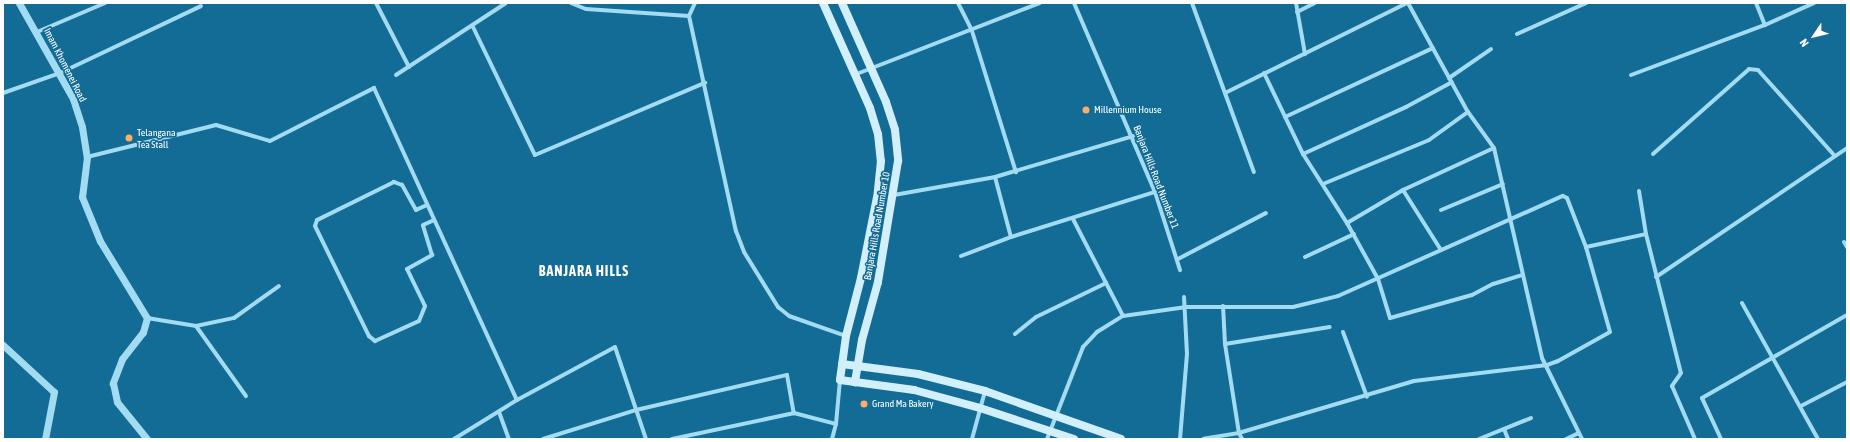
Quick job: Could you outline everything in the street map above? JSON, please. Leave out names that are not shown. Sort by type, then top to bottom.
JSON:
[{"type":"main road","name":"Banjara Hills Road Number 10","points":[[823,3],[878,134],[881,161],[861,278],[846,336],[840,380]]},
{"type":"main road","name":"Banjara Hills Road Number 10","points":[[842,3],[870,69],[886,102],[895,130],[898,161],[894,195],[855,382]]},
{"type":"main road","points":[[842,364],[918,374],[985,391],[1122,439]]},
{"type":"main road","points":[[840,380],[914,390],[980,408],[1074,439]]},
{"type":"street","name":"Imam Khomenei Road","points":[[19,3],[37,32],[73,98],[82,126],[87,156],[82,197],[100,241],[147,318]]},
{"type":"street","points":[[37,32],[105,3]]},
{"type":"street","points":[[376,3],[409,67]]},
{"type":"street","points":[[396,75],[473,27],[506,3]]},
{"type":"street","points":[[571,3],[586,9],[689,16]]},
{"type":"street","points":[[695,3],[689,16],[705,83],[736,231],[744,252],[778,307],[789,316],[846,336]]},
{"type":"street","points":[[958,3],[972,31],[1016,172]]},
{"type":"street","points":[[854,75],[972,31],[1040,3]]},
{"type":"street","name":"Banjara Hills Road Number 11","points":[[1074,3],[1156,192],[1178,259],[1180,270]]},
{"type":"street","points":[[1192,3],[1254,172]]},
{"type":"street","points":[[1296,3],[1305,54]]},
{"type":"street","points":[[1297,12],[1315,3]]},
{"type":"street","points":[[1225,93],[1407,3],[1468,112],[1494,148],[1542,358],[1547,364],[1582,439]]},
{"type":"street","points":[[1517,34],[1586,3]]},
{"type":"street","points":[[1756,3],[1765,25]]},
{"type":"street","points":[[1631,75],[1765,25],[1814,3]]},
{"type":"street","points":[[3,93],[60,73],[201,6]]},
{"type":"street","points":[[473,27],[535,155],[705,83]]},
{"type":"street","points":[[1284,117],[1433,48]]},
{"type":"street","points":[[1303,154],[1406,107],[1450,80],[1491,49]]},
{"type":"street","points":[[1653,154],[1749,69],[1758,70],[1835,156]]},
{"type":"street","points":[[1264,73],[1303,154],[1354,234],[1378,279],[1390,318],[1472,295],[1493,284],[1523,275]]},
{"type":"street","points":[[87,156],[216,125],[270,141],[374,88],[517,400]]},
{"type":"street","points":[[1323,184],[1429,140],[1468,112]]},
{"type":"street","points":[[894,195],[1016,172],[1133,136]]},
{"type":"street","points":[[1347,223],[1403,190],[1494,148]]},
{"type":"street","points":[[1656,277],[1847,148]]},
{"type":"street","points":[[995,177],[1011,237]]},
{"type":"street","points":[[427,204],[416,210],[402,185],[394,182],[316,220],[315,226],[369,336],[375,341],[419,321],[425,306],[407,269],[432,255],[423,225],[434,220]]},
{"type":"street","points":[[1441,210],[1503,184]]},
{"type":"street","points":[[1403,190],[1441,250]]},
{"type":"street","points":[[1639,191],[1646,234],[1681,374],[1672,386],[1695,439]]},
{"type":"street","points":[[961,256],[1011,237],[1156,192]]},
{"type":"street","points":[[1047,439],[1055,415],[1083,347],[1097,332],[1123,316],[1186,307],[1292,307],[1338,296],[1563,196],[1571,204],[1586,247],[1610,332],[1558,361],[1547,364],[1414,381],[1367,397],[1239,433],[1203,439]]},
{"type":"street","points":[[1178,259],[1266,213]]},
{"type":"street","points":[[1073,218],[1123,316]]},
{"type":"street","points":[[1305,257],[1354,234]]},
{"type":"street","points":[[1586,247],[1646,234]]},
{"type":"street","points":[[1844,242],[1847,247]]},
{"type":"street","points":[[1015,334],[1036,317],[1106,283]]},
{"type":"street","points":[[147,439],[117,402],[113,383],[122,360],[143,332],[147,318],[196,326],[234,318],[279,286]]},
{"type":"street","points":[[1180,439],[1186,354],[1186,307],[1184,296]]},
{"type":"street","points":[[1742,303],[1775,358],[1818,439]]},
{"type":"street","points":[[1223,306],[1225,344],[1239,433],[1242,439]]},
{"type":"street","points":[[1721,439],[1702,398],[1775,358],[1847,315]]},
{"type":"street","points":[[196,326],[246,396]]},
{"type":"street","points":[[1225,344],[1330,327]]},
{"type":"street","points":[[1343,332],[1367,397]]},
{"type":"street","points":[[3,345],[54,392],[45,439]]},
{"type":"street","points":[[454,439],[517,400],[615,347],[646,439]]},
{"type":"street","points":[[543,439],[636,410],[787,375],[794,413]]},
{"type":"street","points":[[832,439],[836,424],[840,380]]},
{"type":"street","points":[[1800,406],[1847,382]]},
{"type":"street","points":[[972,439],[985,391]]},
{"type":"street","points":[[499,412],[509,439]]},
{"type":"street","points":[[672,439],[794,413],[836,424]]},
{"type":"street","points":[[1479,439],[1531,418]]},
{"type":"street","points":[[1504,429],[1508,439]]},
{"type":"street","points":[[1566,439],[1579,433]]},
{"type":"place","name":"Millennium House","points":[[1086,110]]},
{"type":"place","name":"Telangana Tea Stall","points":[[129,138]]},
{"type":"place","name":"Grand Ma Bakery","points":[[864,404]]},
{"type":"district","name":"BANJARA HILLS","points":[[584,271]]}]
